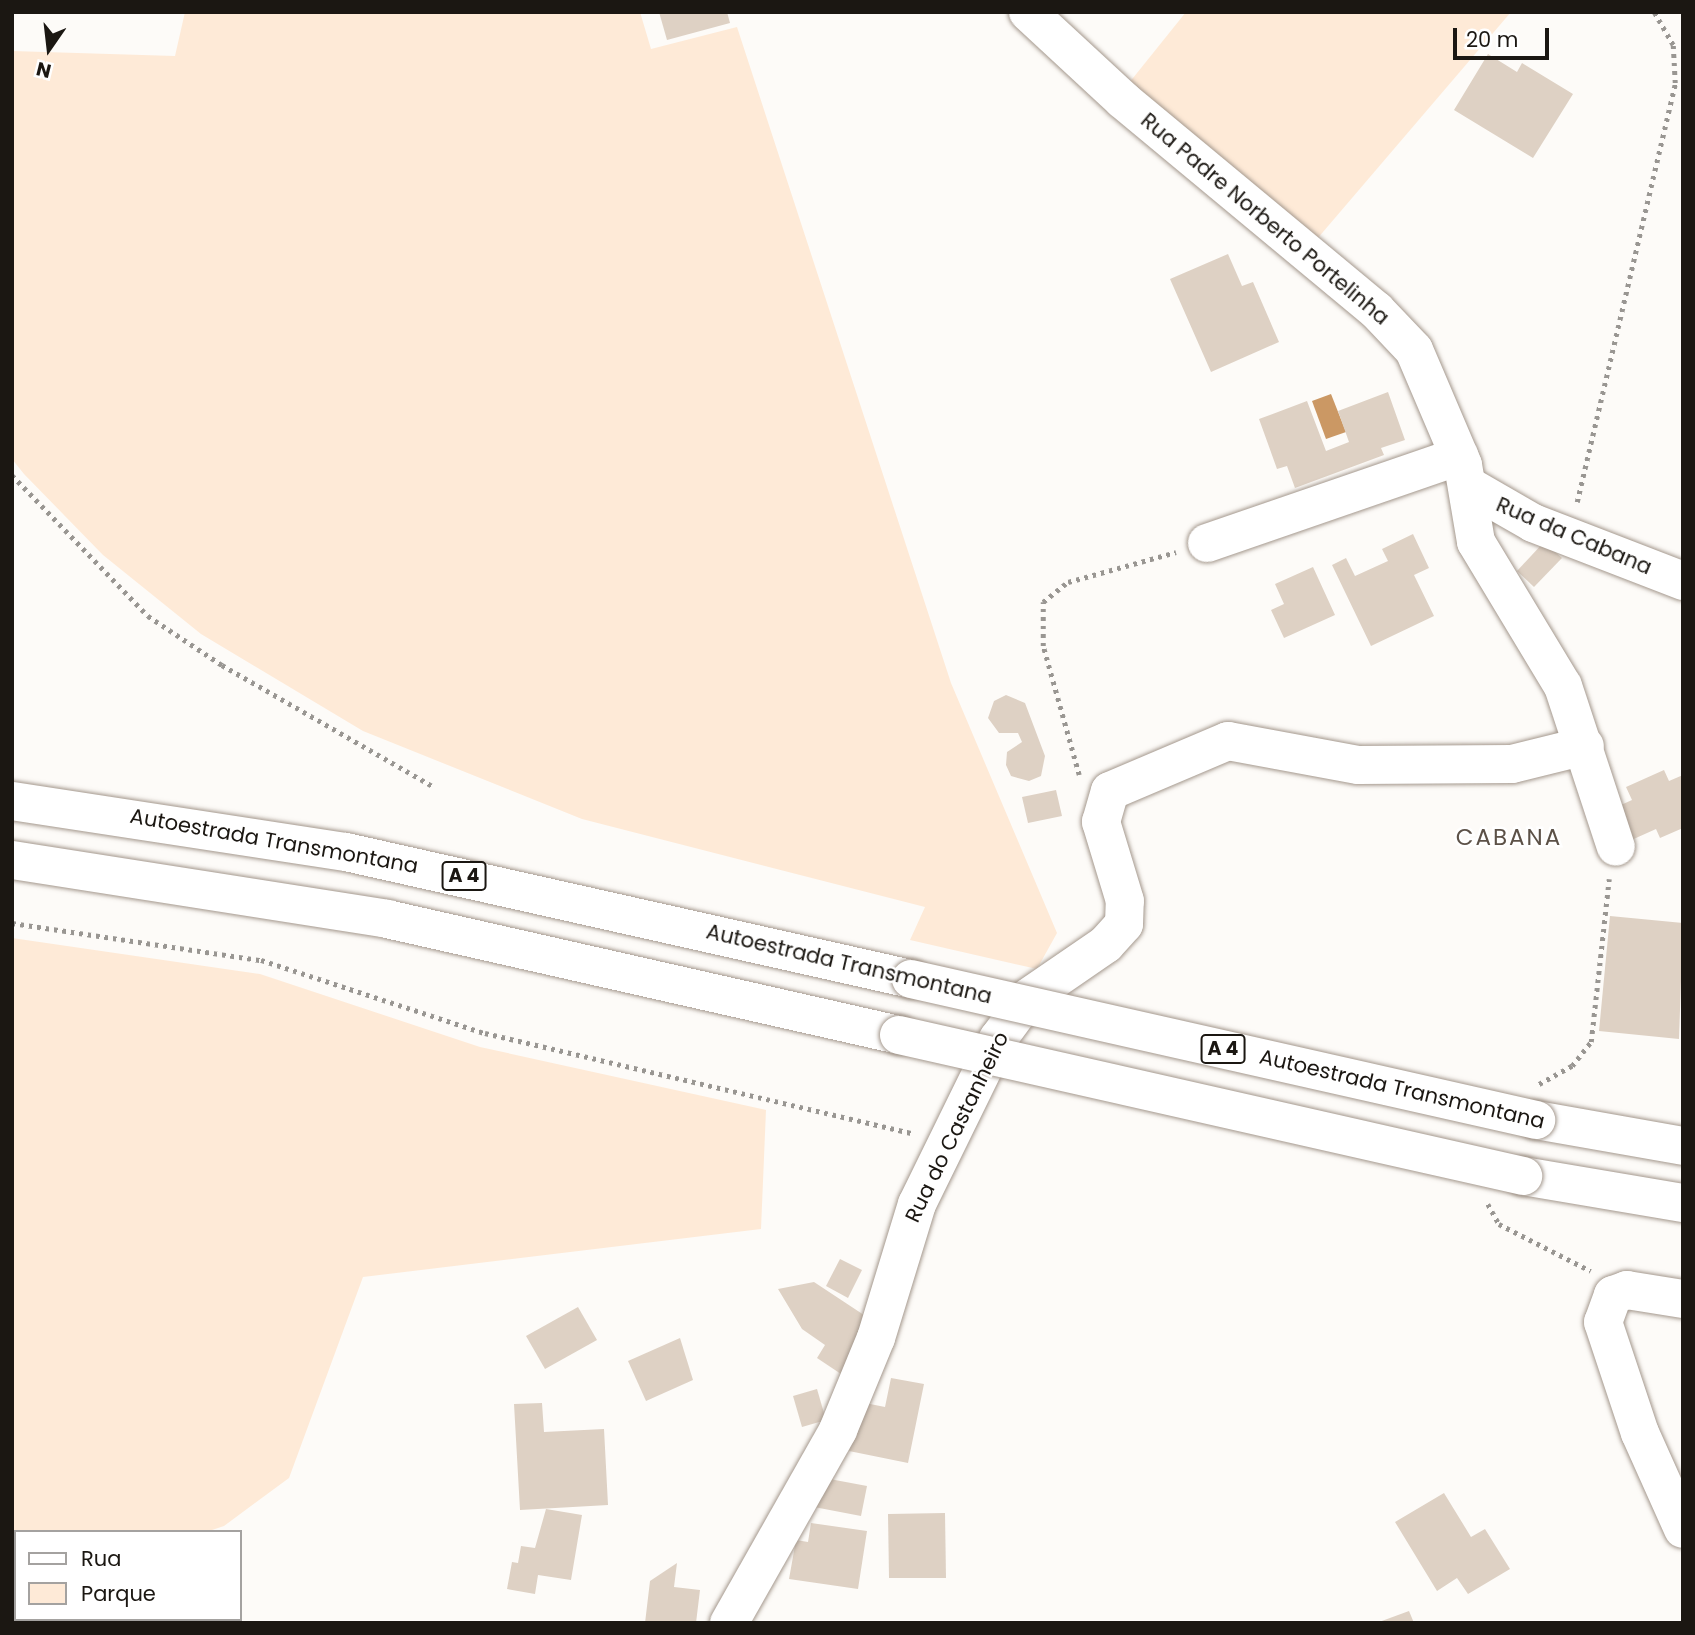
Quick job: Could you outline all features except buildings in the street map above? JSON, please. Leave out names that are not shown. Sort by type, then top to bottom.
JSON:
[{"type":"main road","name":"Rua Padre Norberto Portelinha","points":[[1028,12],[1136,112],[1390,323],[1423,365],[1463,471]]},
{"type":"main road","points":[[1207,543],[1463,471],[1480,551],[1555,671],[1585,746],[1616,848]]},
{"type":"main road","name":"Rua da Cabana","points":[[1463,471],[1532,523],[1683,581]]},
{"type":"main road","name":"Rua do Castanheiro","points":[[730,1623],[838,1430],[876,1338],[912,1216],[946,1141],[1021,1006],[1106,944],[1124,924],[1125,901],[1101,822],[1115,786],[1227,741],[1358,765],[1519,763],[1585,746]]},
{"type":"main road","name":"Autoestrada Transmontana","points":[[12,801],[346,852],[1536,1119],[1683,1146]]},
{"type":"main road","points":[[12,860],[387,919],[1523,1176],[1683,1203]]},
{"type":"main road","points":[[1683,1299],[1627,1290],[1614,1295],[1603,1322],[1640,1433],[1683,1529]]},
{"type":"path","points":[[1603,551],[1581,523],[1577,496],[1675,83],[1673,45],[1654,12]]},
{"type":"path","points":[[12,475],[148,616],[222,666],[434,787]]},
{"type":"path","points":[[1082,782],[1043,646],[1043,602],[1068,582],[1207,543]]},
{"type":"path","points":[[12,923],[261,960],[485,1032],[946,1141]]},
{"type":"green space","points":[[185,12],[640,12],[651,49],[737,27],[951,683],[1057,933],[1037,969],[910,940],[925,907],[582,819],[363,731],[201,634],[103,555],[24,474],[12,459],[12,51],[175,56]]},
{"type":"green space","points":[[1186,12],[1511,12],[1317,239],[1129,83]]},
{"type":"green space","points":[[12,938],[260,974],[480,1047],[766,1110],[761,1229],[363,1277],[289,1478],[224,1526],[212,1530],[14,1530],[14,1621],[176,1623],[12,1623]]},
{"type":"shaded area","points":[[1331,394],[1346,432],[1326,439],[1312,401]]},
{"type":"district","name":"CABANA","points":[[1509,837]]}]
